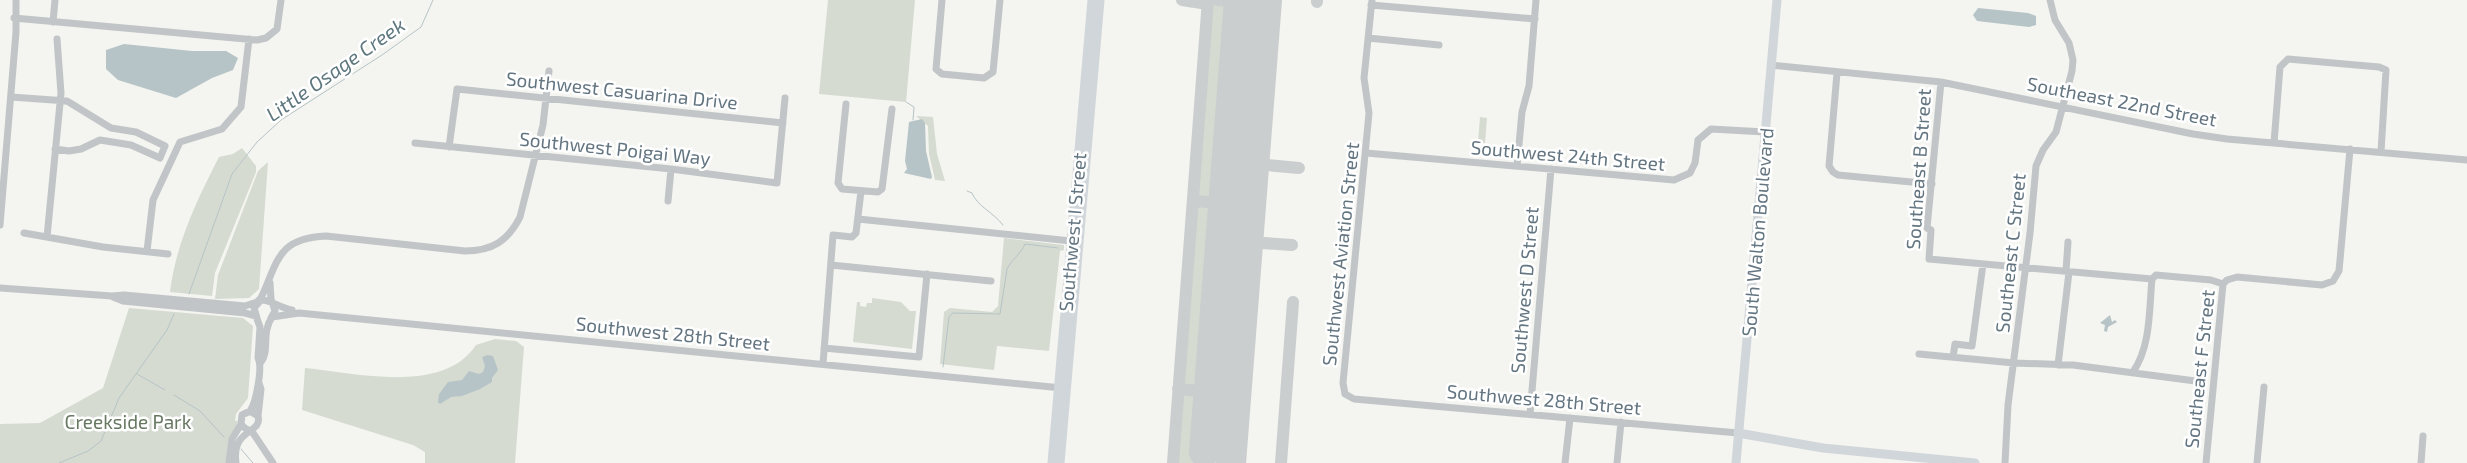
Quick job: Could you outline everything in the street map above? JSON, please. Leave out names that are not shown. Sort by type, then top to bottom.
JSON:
[{"type":"main road","name":"Southwest I Street","points":[[1060,463],[1071,241],[1092,0]]},
{"type":"main road","name":"Southwest I Street","points":[[1052,463],[1063,388],[1100,0]]},
{"type":"main road","name":"South Walton Boulevard","points":[[1736,463],[1777,0]]},
{"type":"main road","points":[[1738,433],[1823,448],[1976,463]]},
{"type":"street","points":[[0,225],[4,143],[11,97],[16,32],[14,18],[16,0]]},
{"type":"street","points":[[53,22],[55,0]]},
{"type":"street","points":[[14,18],[249,39],[266,38],[274,34],[279,24],[281,0]]},
{"type":"street","points":[[942,0],[936,64],[938,72],[984,78],[993,72],[1000,0]]},
{"type":"street","points":[[1517,166],[1522,112],[1529,86],[1536,0]]},
{"type":"street","name":"Southeast C Street","points":[[2004,463],[2008,405],[2026,268],[2036,166],[2043,150],[2056,132],[2064,107],[2073,60],[2069,43],[2054,20],[2050,0]]},
{"type":"street","points":[[1372,2],[1535,19]]},
{"type":"street","name":"Southwest Aviation Street","points":[[1347,397],[1343,383],[1370,113],[1364,78],[1372,2]]},
{"type":"street","points":[[1368,38],[1439,45]]},
{"type":"street","points":[[47,237],[60,100],[57,39]]},
{"type":"street","points":[[147,251],[153,200],[180,142],[222,129],[241,108],[249,39]]},
{"type":"street","points":[[2274,142],[2280,66],[2288,59],[2379,66],[2386,70],[2381,152]]},
{"type":"street","name":"Southeast 22nd Street","points":[[1771,65],[1941,82],[2193,134],[2467,160]]},
{"type":"street","points":[[229,463],[232,439],[241,424],[242,415],[250,411],[259,383],[260,327],[254,308],[270,277],[274,264],[283,251],[311,237],[326,236],[465,251],[480,251],[492,248],[504,241],[514,231],[520,217],[537,155],[547,98],[549,71]]},
{"type":"street","points":[[1837,73],[1830,166],[1833,172],[1838,175],[1932,184]]},
{"type":"street","name":"Southeast B Street","points":[[1941,82],[1927,228],[1931,230],[1929,259],[1983,264]]},
{"type":"street","name":"Southwest Casuarina Drive","points":[[449,147],[457,89],[783,123]]},
{"type":"street","points":[[11,97],[67,101],[112,128],[136,132],[165,146],[160,158],[131,145],[100,140],[81,149],[69,151],[55,149]]},
{"type":"street","points":[[783,123],[785,98]]},
{"type":"street","points":[[846,104],[838,183],[842,189],[878,192],[884,186],[892,109]]},
{"type":"street","name":"Southwest Poigai Way","points":[[415,143],[671,169],[777,183],[783,123]]},
{"type":"street","name":"Southwest 24th Street","points":[[1366,153],[1674,180],[1690,173],[1695,163],[1698,140],[1711,129],[1765,132]]},
{"type":"street","points":[[2133,372],[2138,364],[2146,341],[2152,279],[2156,275],[2225,282],[2237,277],[2322,285],[2333,281],[2338,271],[2350,149]]},
{"type":"street","points":[[163,153],[172,157]]},
{"type":"street","points":[[668,201],[671,169]]},
{"type":"street","name":"Southwest D Street","points":[[1530,414],[1551,170]]},
{"type":"street","points":[[823,364],[833,235],[852,237],[856,233],[861,191]]},
{"type":"street","points":[[858,219],[1071,241]]},
{"type":"street","points":[[24,233],[168,254]]},
{"type":"street","points":[[2058,365],[2068,242]]},
{"type":"street","points":[[1953,357],[1954,344],[1972,346],[1983,264],[2152,279]]},
{"type":"street","points":[[831,265],[991,281]]},
{"type":"street","points":[[824,348],[918,357],[927,274]]},
{"type":"street","points":[[260,362],[264,358],[266,328],[275,311],[270,277]]},
{"type":"street","name":"Southeast F Street","points":[[2206,463],[2225,282]]},
{"type":"street","points":[[0,288],[112,296],[124,295],[240,306],[264,299],[273,304]]},
{"type":"street","points":[[112,296],[123,301],[245,313],[256,316],[263,321],[272,317]]},
{"type":"street","name":"Southwest 28th Street","points":[[273,304],[299,313],[1063,388]]},
{"type":"street","name":"Southwest 28th Street","points":[[272,317],[299,313]]},
{"type":"street","points":[[1919,354],[2133,372],[2203,382]]},
{"type":"street","points":[[259,383],[261,389],[258,426],[263,450]]},
{"type":"street","points":[[2257,463],[2264,387]]},
{"type":"street","name":"Southwest 28th Street","points":[[1347,397],[1354,400],[1738,433]]},
{"type":"street","points":[[250,411],[258,416]]},
{"type":"street","points":[[1565,463],[1570,418]]},
{"type":"street","points":[[1617,463],[1621,422]]},
{"type":"street","points":[[241,424],[254,433],[273,463]]},
{"type":"street","points":[[236,463],[238,442],[241,436],[258,426]]},
{"type":"street","points":[[2421,463],[2423,436]]},
{"type":"green space","points":[[828,0],[915,0],[906,102],[819,94]]},
{"type":"green space","points":[[1212,0],[1261,0],[1225,463],[1176,463]]},
{"type":"green space","points":[[916,116],[933,117],[937,154],[945,181],[935,180],[929,154],[928,126]]},
{"type":"green space","points":[[1480,117],[1487,118],[1485,143],[1478,142]]},
{"type":"green space","points":[[242,148],[256,166],[256,172],[215,273],[212,296],[170,292],[177,256],[188,222],[219,157],[233,154]]},
{"type":"green space","points":[[268,162],[259,289],[249,298],[215,299],[218,275],[258,171]]},
{"type":"green space","points":[[1004,238],[1064,245],[1064,250],[1060,251],[1049,351],[997,346],[994,370],[940,364],[944,312],[950,308],[992,312],[998,306]]},
{"type":"green space","points":[[872,298],[901,302],[910,311],[916,311],[912,349],[853,342],[857,302],[860,302],[860,306],[866,307],[867,303],[872,303]]},
{"type":"green space","name":"Creekside Park","points":[[129,308],[243,318],[253,326],[248,398],[236,414],[235,421],[238,421],[228,445],[227,463],[0,463],[0,424],[40,423],[103,388]]},
{"type":"green space","points":[[495,339],[516,341],[524,347],[515,463],[425,463],[425,452],[413,445],[302,410],[305,368],[373,376],[421,376],[443,370],[461,361],[476,345]]},
{"type":"shaded area","points":[[1978,8],[2028,13],[2036,16],[2036,25],[2029,27],[1977,21],[1973,15]]},
{"type":"shaded area","points":[[124,44],[192,51],[226,51],[238,58],[233,70],[212,78],[176,98],[118,80],[106,69],[106,50]]},
{"type":"shaded area","points":[[922,119],[925,123],[926,151],[931,179],[904,173],[907,169],[905,161],[909,122]]},
{"type":"shaded area","points":[[2110,315],[2112,322],[2115,320],[2117,322],[2108,327],[2107,332],[2104,331],[2105,325],[2100,323]]},
{"type":"shaded area","points":[[493,356],[498,370],[492,378],[492,382],[462,396],[451,397],[440,404],[438,402],[439,394],[448,382],[462,380],[469,371],[479,374],[483,372],[485,366],[482,357]]},
{"type":"waterway","name":"Little Osage Creek","points":[[189,294],[232,174],[257,142],[281,120],[382,55],[421,27],[433,0]]},
{"type":"waterway","points":[[906,102],[914,107],[913,120]]},
{"type":"waterway","points":[[967,191],[972,193],[974,198],[1003,225]]},
{"type":"waterway","points":[[943,367],[949,317],[953,313],[1000,314],[1007,269],[1025,244],[1058,248]]},
{"type":"waterway","name":"Little Osage Creek","points":[[59,463],[88,451],[101,441],[119,398],[167,330],[174,314]]},
{"type":"waterway","points":[[137,374],[165,390]]},
{"type":"waterway","points":[[174,395],[200,411],[224,437]]},
{"type":"waterway","points":[[241,449],[253,463]]},
{"type":"taxiway","points":[[1182,0],[1208,4]]},
{"type":"taxiway","points":[[1173,463],[1208,0]]},
{"type":"taxiway","points":[[1218,0],[1239,2]]},
{"type":"taxiway","points":[[1255,164],[1299,168]]},
{"type":"taxiway","points":[[1193,201],[1223,203]]},
{"type":"taxiway","points":[[1220,240],[1292,245]]},
{"type":"taxiway","points":[[1281,463],[1293,302]]},
{"type":"taxiway","points":[[1178,389],[1209,392]]},
{"type":"runway","points":[[1204,452],[1239,0]]},
{"type":"runway","points":[[1231,463],[1267,0]]}]
